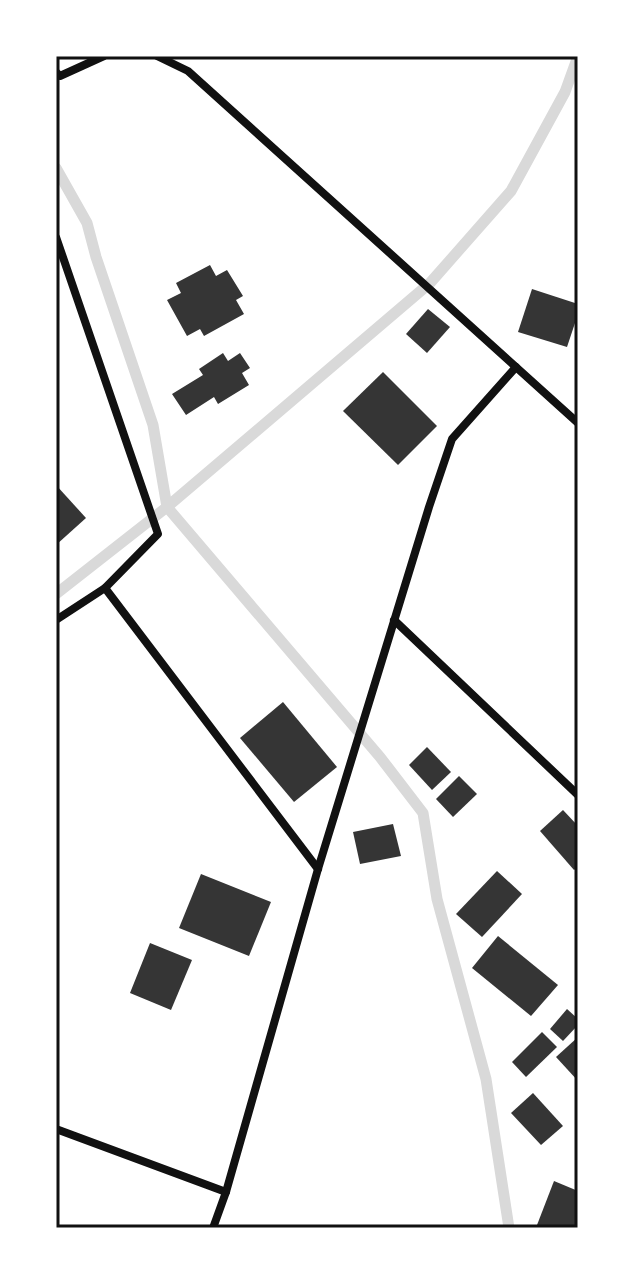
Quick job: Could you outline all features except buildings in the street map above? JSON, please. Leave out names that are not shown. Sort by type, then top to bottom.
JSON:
[{"type":"street","points":[[56,72],[60,76],[104,56]]},
{"type":"street","points":[[157,56],[188,71],[578,423]]},
{"type":"street","points":[[56,237],[158,534],[105,588],[56,620]]},
{"type":"street","points":[[213,1228],[318,869],[452,439],[516,367]]},
{"type":"street","points":[[105,588],[318,869]]},
{"type":"street","points":[[394,620],[578,795]]},
{"type":"street","points":[[56,1129],[226,1192]]},
{"type":"waterway","points":[[56,594],[167,507],[430,283],[511,191],[565,92],[578,56]]},
{"type":"waterway","points":[[56,168],[87,223],[153,425],[167,507],[380,757],[423,813],[437,899],[486,1079],[509,1228]]}]
